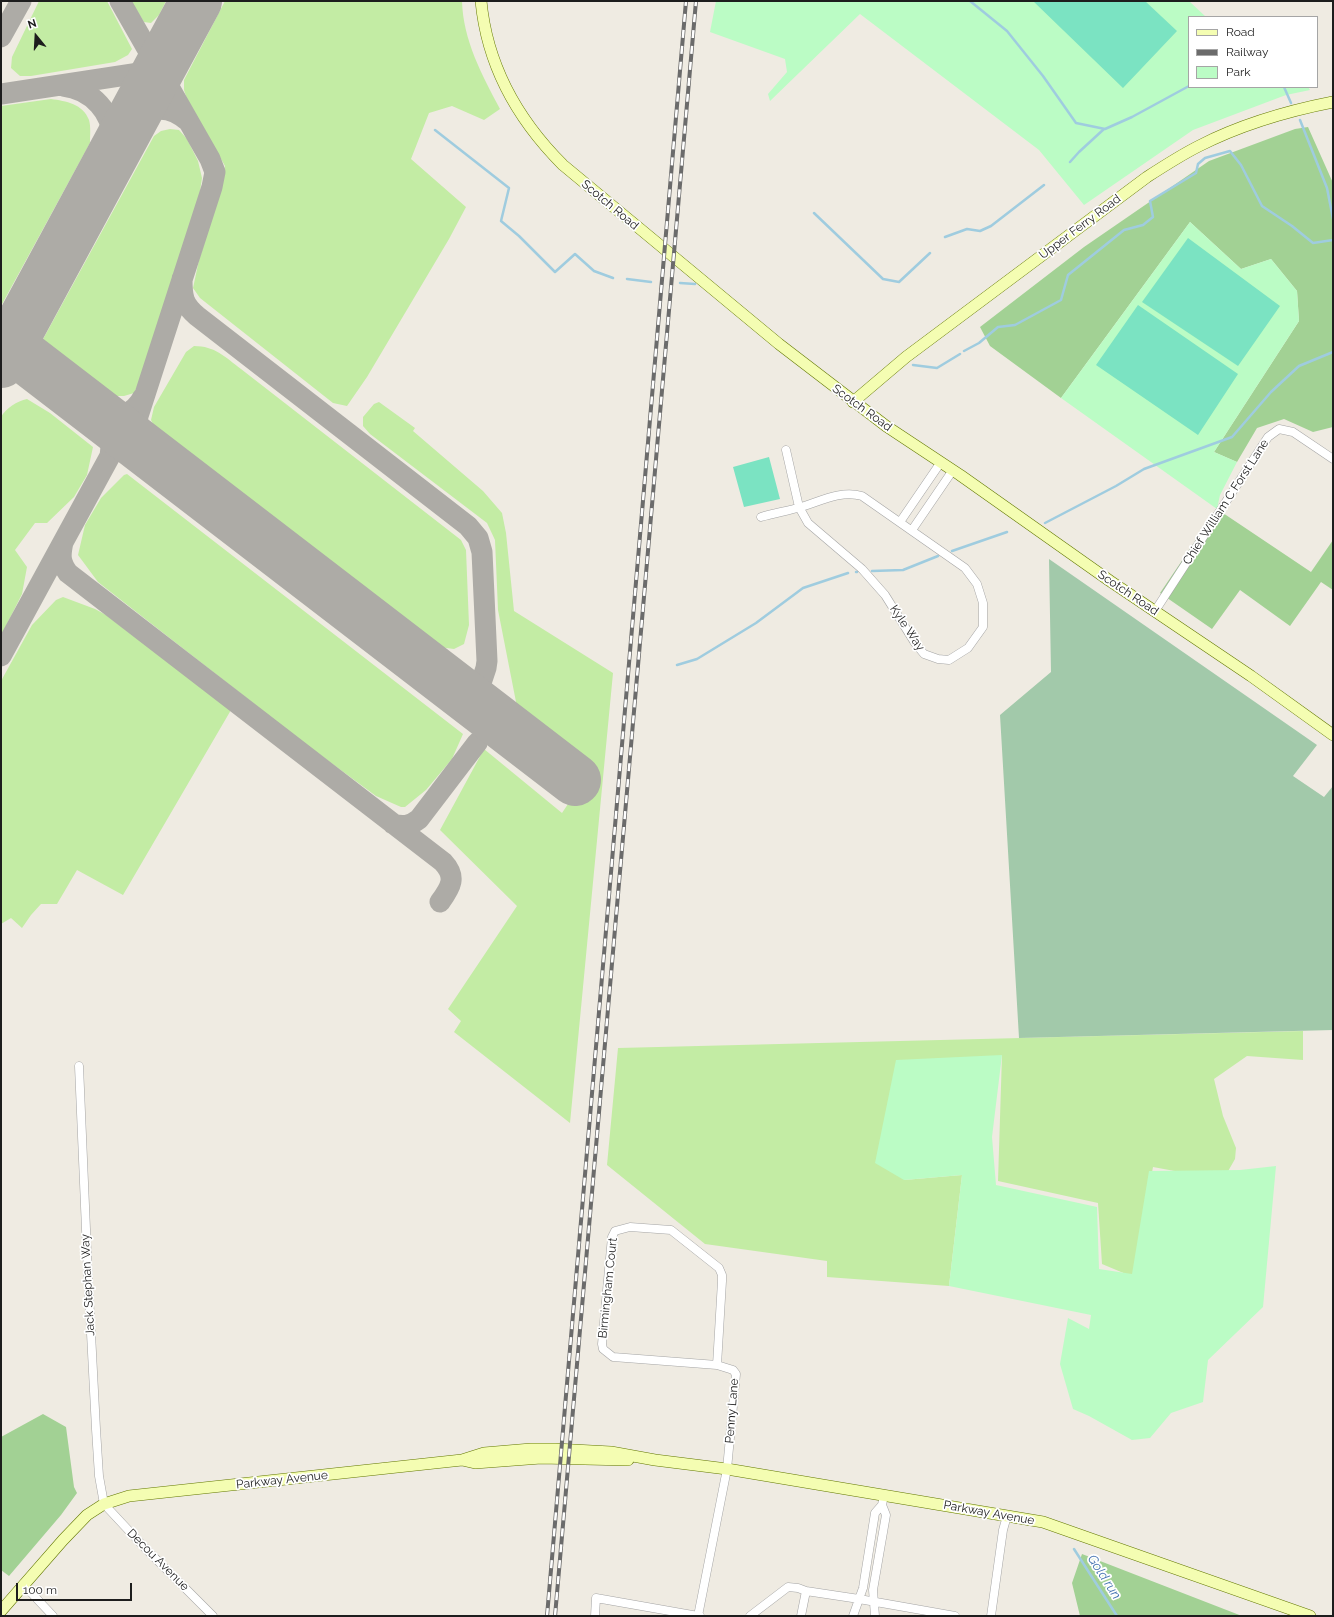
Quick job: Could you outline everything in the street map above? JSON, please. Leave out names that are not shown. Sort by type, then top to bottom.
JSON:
[{"type":"main road","name":"Scotch Road","points":[[481,1],[486,31],[499,74],[520,113],[547,149],[563,165],[779,344],[853,402],[1256,679],[1333,735]]},
{"type":"main road","name":"Upper Ferry Road","points":[[853,402],[906,357],[1135,186],[1169,163],[1200,145],[1256,121],[1307,107],[1333,102]]},
{"type":"main road","name":"Parkway Avenue","points":[[1,1611],[23,1584],[87,1515],[104,1504],[129,1496],[462,1460],[484,1453],[555,1449],[610,1452],[655,1460],[727,1469],[883,1500],[1043,1522],[1310,1616]]},
{"type":"street","name":"Chief William C Forst Lane","points":[[1155,611],[1268,437],[1279,430],[1293,432],[1333,459]]},
{"type":"street","name":"Kyle Way","points":[[761,516],[799,507],[843,494],[853,493],[862,496],[965,568],[978,584],[983,603],[983,627],[968,648],[949,660],[938,659],[924,654],[914,643],[885,595],[862,569],[808,523],[799,507],[786,450]]},
{"type":"street","points":[[900,522],[941,462]]},
{"type":"street","points":[[912,530],[953,470]]},
{"type":"street","name":"Jack Stephan Way","points":[[79,1066],[96,1429],[104,1504]]},
{"type":"street","name":"Birmingham Court","points":[[630,1227],[671,1230],[719,1268],[722,1274],[722,1281],[717,1365],[613,1357],[603,1349],[602,1344],[612,1237],[615,1231],[630,1227]]},
{"type":"street","name":"Penny Lane","points":[[717,1365],[733,1370],[736,1374],[727,1469]]},
{"type":"street","points":[[595,1616],[596,1598],[699,1616],[727,1469]]},
{"type":"street","points":[[853,1616],[863,1588],[875,1513],[883,1500]]},
{"type":"street","points":[[875,1616],[873,1590],[886,1515],[883,1500]]},
{"type":"street","name":"Decou Avenue","points":[[104,1504],[145,1548],[213,1616]]},
{"type":"street","points":[[991,1616],[1003,1530],[1007,1516]]},
{"type":"street","points":[[23,1584],[53,1616]]},
{"type":"street","points":[[750,1616],[788,1587],[859,1598],[929,1614],[955,1616]]},
{"type":"street","points":[[801,1616],[806,1591]]},
{"type":"green space","points":[[39,1],[107,1],[132,49],[128,55],[115,62],[31,76],[20,76],[11,68],[12,57]]},
{"type":"green space","points":[[131,1],[166,1],[159,15],[151,23],[144,22]]},
{"type":"green space","points":[[225,1],[462,1],[463,15],[470,43],[480,70],[500,109],[484,120],[452,106],[429,113],[411,159],[466,207],[449,239],[367,377],[347,406],[333,403],[200,298],[193,288],[199,260],[219,195],[225,166],[187,99],[184,90],[184,80]]},
{"type":"green space","points":[[716,1],[1189,1],[1205,16],[1188,16],[1188,88],[1309,88],[1310,90],[1286,95],[1193,130],[1084,205],[1039,150],[860,14],[770,101],[768,94],[787,72],[785,59],[710,32]]},
{"type":"green space","points":[[1033,1],[1145,1],[1177,31],[1123,88]]},
{"type":"green space","points":[[51,99],[68,102],[83,110],[90,123],[90,143],[1,306],[1,106]]},
{"type":"green space","points":[[1308,127],[1333,183],[1333,427],[1313,432],[1284,419],[1257,428],[1237,462],[1214,452],[1299,321],[1297,291],[1271,259],[1241,269],[1190,222],[1061,398],[990,346],[980,327],[1084,247],[1209,161],[1295,129]]},
{"type":"green space","points":[[170,129],[179,130],[187,139],[198,161],[202,178],[199,198],[138,385],[134,393],[124,396],[113,396],[42,341],[154,136],[161,131]]},
{"type":"green space","points":[[1190,222],[1241,269],[1271,259],[1297,291],[1299,321],[1214,452],[1237,462],[1220,495],[1217,509],[1061,398]]},
{"type":"green space","points":[[1188,238],[1280,306],[1238,366],[1142,302]]},
{"type":"green space","points":[[1138,305],[1238,374],[1198,435],[1096,365]]},
{"type":"green space","points":[[194,346],[208,348],[225,356],[461,540],[466,550],[469,625],[464,644],[454,649],[439,647],[155,428],[151,420],[154,407],[186,352]]},
{"type":"green space","points":[[27,399],[50,413],[93,447],[87,475],[74,497],[47,523],[35,523],[15,550],[27,567],[22,594],[1,636],[1,417],[12,405]]},
{"type":"green space","points":[[379,402],[415,428],[413,431],[483,491],[502,513],[506,533],[514,611],[613,673],[570,1123],[454,1032],[461,1021],[448,1009],[517,906],[440,830],[484,749],[562,813],[594,765],[517,707],[498,610],[495,540],[487,523],[370,434],[363,426],[363,417],[374,404]]},
{"type":"green space","points":[[769,457],[780,499],[744,507],[733,467]]},
{"type":"green space","points":[[127,474],[463,734],[452,759],[426,790],[405,807],[401,807],[376,796],[304,743],[98,582],[78,555],[85,525],[101,498],[124,475]]},
{"type":"green space","points":[[1217,509],[1311,572],[1333,540],[1333,590],[1321,582],[1290,626],[1240,590],[1212,629],[1160,593]]},
{"type":"green space","points":[[1049,559],[1317,745],[1293,776],[1324,797],[1333,786],[1333,1030],[1019,1038],[1000,715],[1051,672]]},
{"type":"green space","points":[[63,597],[95,609],[106,615],[231,710],[123,895],[77,870],[57,904],[41,904],[22,928],[11,918],[1,924],[1,681],[32,625],[56,600]]},
{"type":"green space","points":[[1303,1031],[1303,1060],[1247,1056],[1214,1079],[1223,1116],[1236,1148],[1235,1159],[1223,1180],[1153,1167],[1133,1277],[1102,1264],[1098,1203],[998,1181],[1002,1055],[904,1180],[962,1175],[949,1286],[827,1277],[827,1261],[705,1244],[607,1165],[618,1048]]},
{"type":"green space","points":[[1002,1055],[992,1137],[996,1185],[1097,1207],[1099,1269],[1132,1274],[1149,1171],[1240,1170],[1276,1166],[1263,1307],[1208,1360],[1203,1402],[1171,1413],[1150,1438],[1132,1440],[1089,1416],[1073,1409],[1060,1364],[1068,1318],[1089,1329],[1091,1315],[949,1286],[962,1175],[904,1180],[875,1163],[896,1060]]},
{"type":"green space","points":[[43,1414],[66,1427],[74,1487],[77,1493],[61,1515],[9,1576],[1,1570],[1,1437]]},
{"type":"green space","points":[[1082,1554],[1242,1616],[1080,1616],[1072,1583]]},
{"type":"waterway","points":[[970,1],[1007,31],[1043,76],[1076,123],[1105,129],[1132,117],[1188,87]]},
{"type":"waterway","points":[[1284,88],[1291,103]]},
{"type":"waterway","points":[[1300,120],[1327,188],[1333,219]]},
{"type":"waterway","points":[[1070,162],[1104,129]]},
{"type":"waterway","points":[[435,130],[509,188],[501,221],[519,236],[555,272],[575,254],[594,271],[613,278]]},
{"type":"waterway","points":[[964,351],[979,343],[998,327],[1015,325],[1061,300],[1068,275],[1124,230],[1143,225],[1153,217],[1150,201],[1196,173],[1198,164],[1205,158],[1230,151],[1241,165],[1262,206],[1292,226],[1313,243],[1333,240]]},
{"type":"waterway","points":[[945,237],[967,229],[980,231],[991,226],[1044,185]]},
{"type":"waterway","points":[[814,213],[883,279],[899,282],[930,253]]},
{"type":"waterway","points":[[627,279],[651,282]]},
{"type":"waterway","points":[[680,283],[695,284]]},
{"type":"waterway","points":[[1045,523],[1116,486],[1144,469],[1232,437],[1271,392],[1299,366],[1333,352]]},
{"type":"waterway","points":[[913,365],[937,368],[960,354]]},
{"type":"waterway","points":[[952,551],[1007,532]]},
{"type":"waterway","points":[[872,571],[903,570],[938,556]]},
{"type":"waterway","points":[[677,665],[697,659],[756,623],[803,588],[848,573]]},
{"type":"waterway","name":"Gold run","points":[[1074,1549],[1117,1616]]},
{"type":"taxiway","points":[[1,37],[21,1]]},
{"type":"taxiway","points":[[120,1],[210,159],[215,172],[212,187],[138,416],[137,436],[139,441],[141,445],[156,458]]},
{"type":"taxiway","points":[[1,94],[159,70]]},
{"type":"taxiway","points":[[63,86],[73,88],[92,97],[99,104],[110,122],[112,143],[106,167]]},
{"type":"taxiway","points":[[129,124],[144,114],[158,109],[172,111],[188,121]]},
{"type":"taxiway","points":[[182,279],[184,300],[197,316],[468,526],[478,538],[482,552],[487,661],[482,680]]},
{"type":"taxiway","points":[[90,408],[101,416],[107,418],[119,417],[136,407],[143,397]]},
{"type":"taxiway","points":[[1,656],[110,456],[112,439],[105,419]]},
{"type":"taxiway","points":[[142,455],[171,470]]},
{"type":"taxiway","points":[[63,542],[61,559],[68,573],[443,862],[450,872],[451,882],[447,892],[440,902]]},
{"type":"taxiway","points":[[393,824],[406,825],[419,819],[477,743]]},
{"type":"runway","points":[[1,362],[196,1]]},
{"type":"runway","points":[[1,339],[575,780]]},
{"type":"railway","points":[[547,1616],[686,1]]},
{"type":"railway","points":[[555,1616],[696,1]]}]
